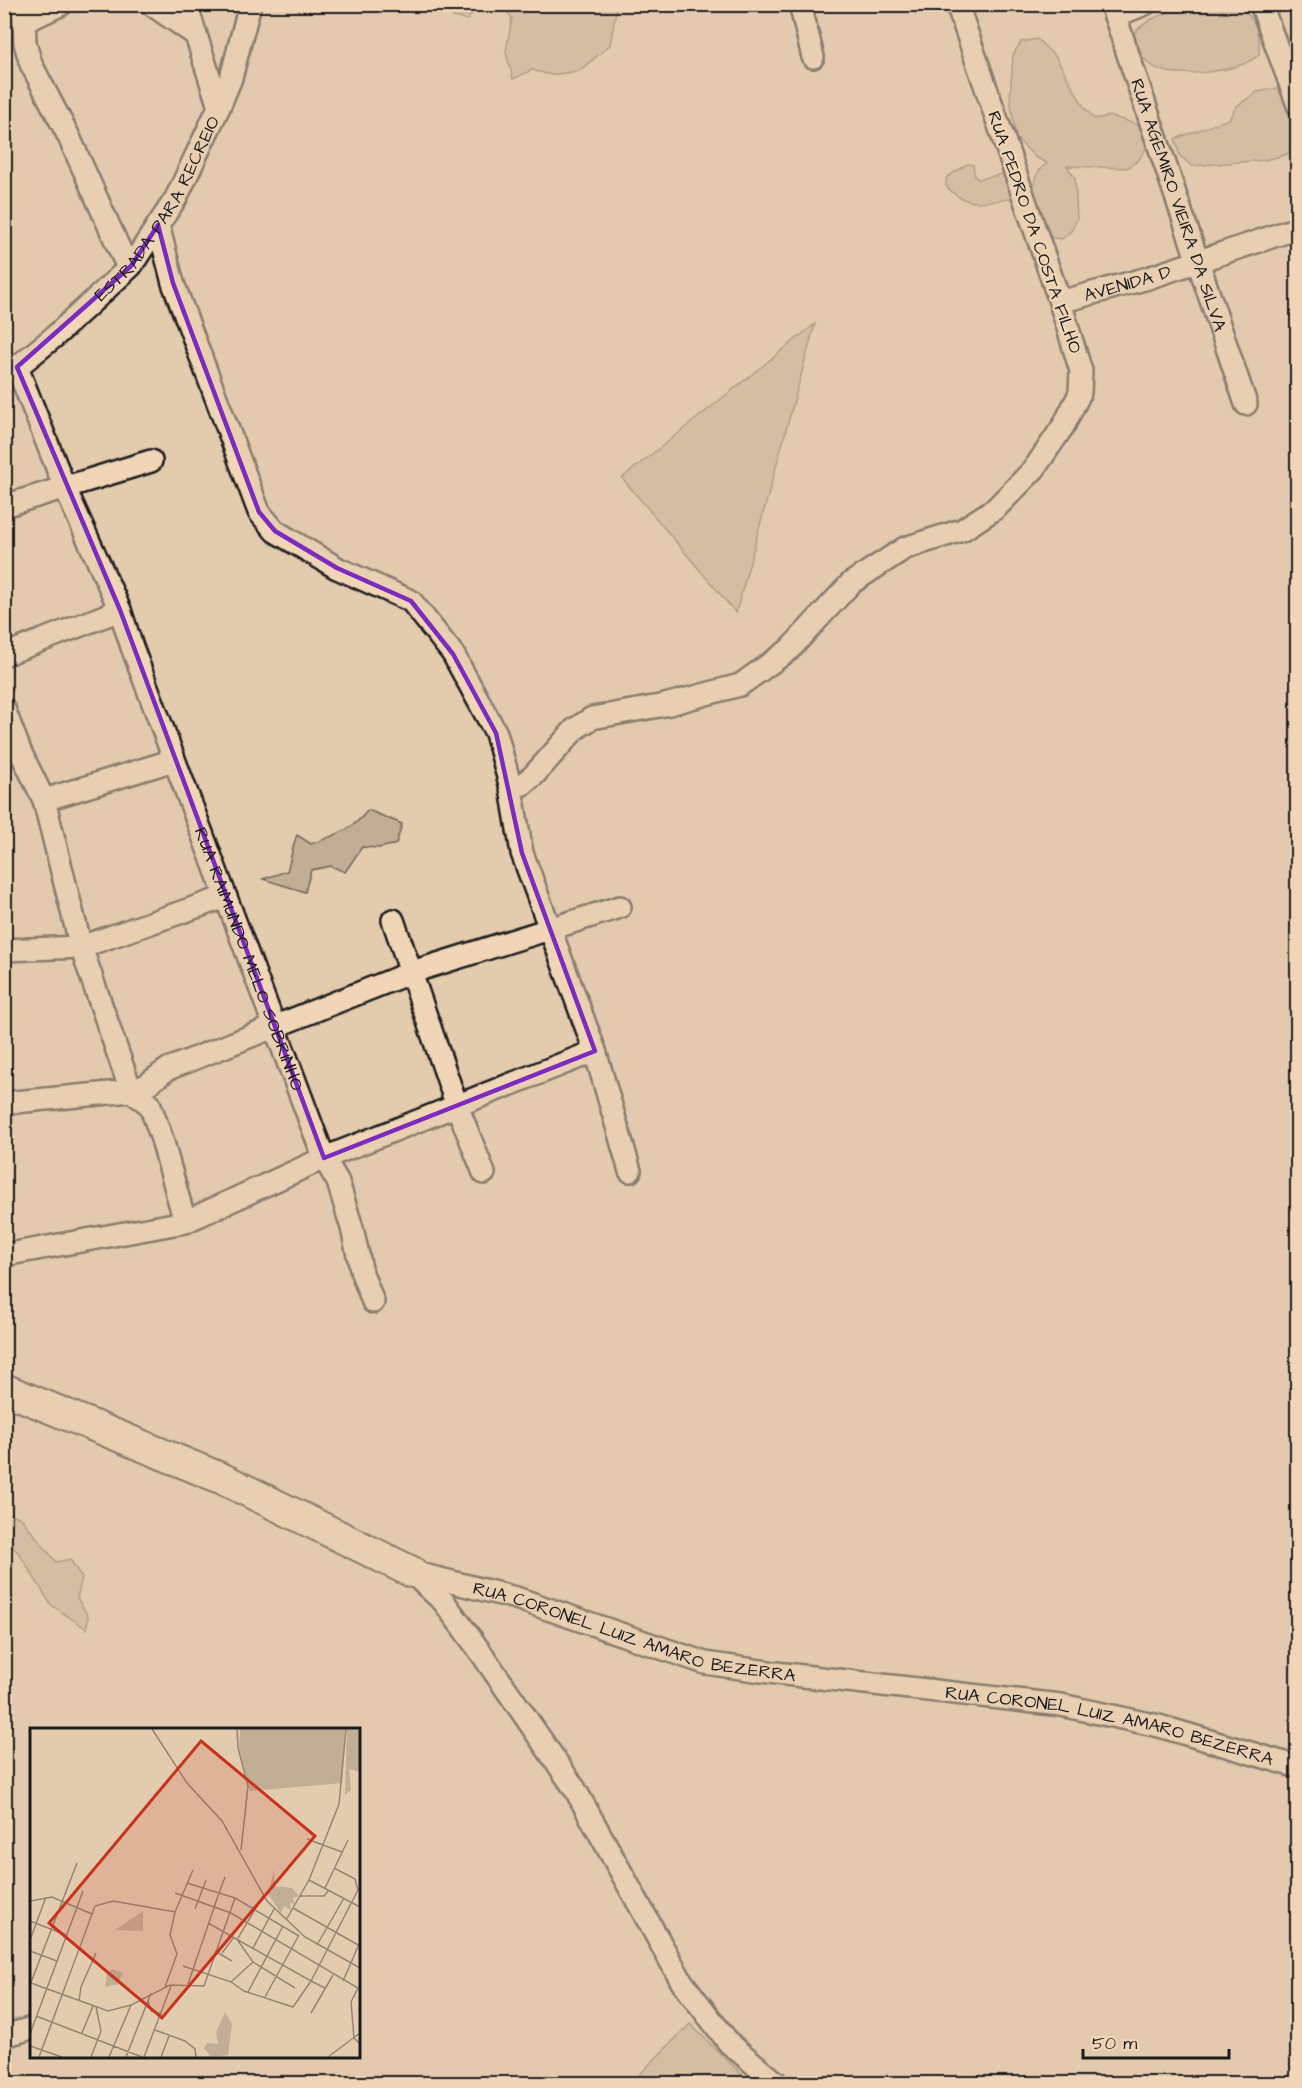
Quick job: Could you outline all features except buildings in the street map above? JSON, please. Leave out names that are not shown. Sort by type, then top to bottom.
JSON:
[{"type":"street","points":[[62,4],[23,13],[25,43],[31,64],[69,137],[128,268]]},
{"type":"street","points":[[151,4],[196,35]]},
{"type":"street","points":[[186,4],[219,107]]},
{"type":"street","name":"ESTRADA PARA RECREIO","points":[[11,370],[54,337],[128,268],[176,198],[219,107],[239,52],[250,4]]},
{"type":"street","points":[[800,4],[813,57]]},
{"type":"street","name":"RUA PEDRO DA COSTA FILHO","points":[[511,788],[523,784],[534,775],[575,729],[592,718],[665,705],[740,685],[789,650],[851,583],[905,548],[962,530],[996,508],[1034,469],[1064,425],[1080,393],[1081,371],[1060,302],[957,4]]},
{"type":"street","points":[[1113,10],[1146,4]]},
{"type":"street","points":[[1261,4],[1298,105]]},
{"type":"street","name":"RUA AGEMIRO VIEIRA DA SILVA","points":[[1113,10],[1246,404]]},
{"type":"street","points":[[158,225],[173,283],[259,512],[275,531],[337,568],[411,601],[453,654],[496,733],[511,788],[522,853],[595,1052],[630,1171]]},
{"type":"street","name":"AVENIDA D","points":[[1060,302],[1108,290],[1298,228]]},
{"type":"street","name":"RUA RAIMUNDO MELO SOBRINHO","points":[[11,370],[120,610],[324,1158],[338,1182],[352,1228],[362,1273],[373,1302]]},
{"type":"street","points":[[4,506],[151,461]]},
{"type":"street","points":[[4,655],[120,610]]},
{"type":"street","points":[[4,709],[12,754],[44,801],[81,947],[131,1091],[150,1105],[185,1222]]},
{"type":"street","points":[[44,801],[174,760]]},
{"type":"street","points":[[4,950],[81,947],[225,897]]},
{"type":"street","points":[[4,1103],[131,1091],[145,1086],[168,1069],[412,972],[620,907]]},
{"type":"street","points":[[393,920],[457,1106],[484,1173]]},
{"type":"street","points":[[4,1255],[185,1222],[324,1158],[595,1052]]},
{"type":"street","name":"RUA CORONEL LUIZ AMARO BEZERRA","points":[[4,1389],[223,1479],[412,1572],[516,1598],[705,1663],[1061,1705],[1159,1726],[1298,1767]]},
{"type":"street","points":[[412,1572],[444,1602],[575,1790],[682,1982],[729,2043],[778,2084]]},
{"type":"street","points":[[4,2036],[30,2029]]},
{"type":"highlighted area","points":[[158,225],[173,283],[259,512],[275,531],[337,568],[411,601],[453,654],[496,733],[522,853],[595,1051],[324,1158],[120,610],[17,367],[131,266]]},
{"type":"shaded area","points":[[1224,4],[1244,11],[1254,22],[1257,30],[1259,55],[1235,67],[1215,71],[1172,72],[1152,66],[1139,52],[1132,35],[1153,19],[1194,5]]},
{"type":"shaded area","points":[[458,5],[476,5],[468,20],[453,17]]},
{"type":"shaded area","points":[[502,5],[617,5],[610,45],[579,71],[551,75],[532,70],[513,79],[506,52],[512,18]]},
{"type":"shaded area","points":[[1037,39],[1056,57],[1084,107],[1094,119],[1110,116],[1143,126],[1149,144],[1138,161],[1127,168],[1067,166],[1075,178],[1077,219],[1071,231],[1062,239],[1052,238],[1043,225],[1034,189],[1038,173],[1047,163],[1035,157],[1016,138],[1010,98],[1013,55],[1021,42]]},
{"type":"shaded area","points":[[1278,88],[1297,105],[1297,146],[1285,155],[1265,160],[1192,166],[1180,156],[1175,139],[1229,119],[1237,106],[1257,92]]},
{"type":"shaded area","points":[[967,164],[973,165],[975,177],[979,179],[1008,173],[1015,192],[1009,199],[991,201],[975,202],[960,198],[946,186],[946,178]]},
{"type":"shaded area","points":[[815,324],[736,613],[622,478]]},
{"type":"shaded area","points":[[368,810],[402,824],[396,844],[379,848],[362,847],[345,872],[331,866],[311,870],[305,892],[263,879],[287,871],[297,835],[311,844],[349,828]]},
{"type":"shaded area","points":[[5,1479],[9,1488],[8,1513],[21,1518],[56,1562],[70,1559],[82,1578],[77,1598],[88,1616],[87,1629],[51,1605],[19,1553],[5,1541]]},
{"type":"shaded area","points":[[690,2024],[751,2083],[631,2083]]}]
